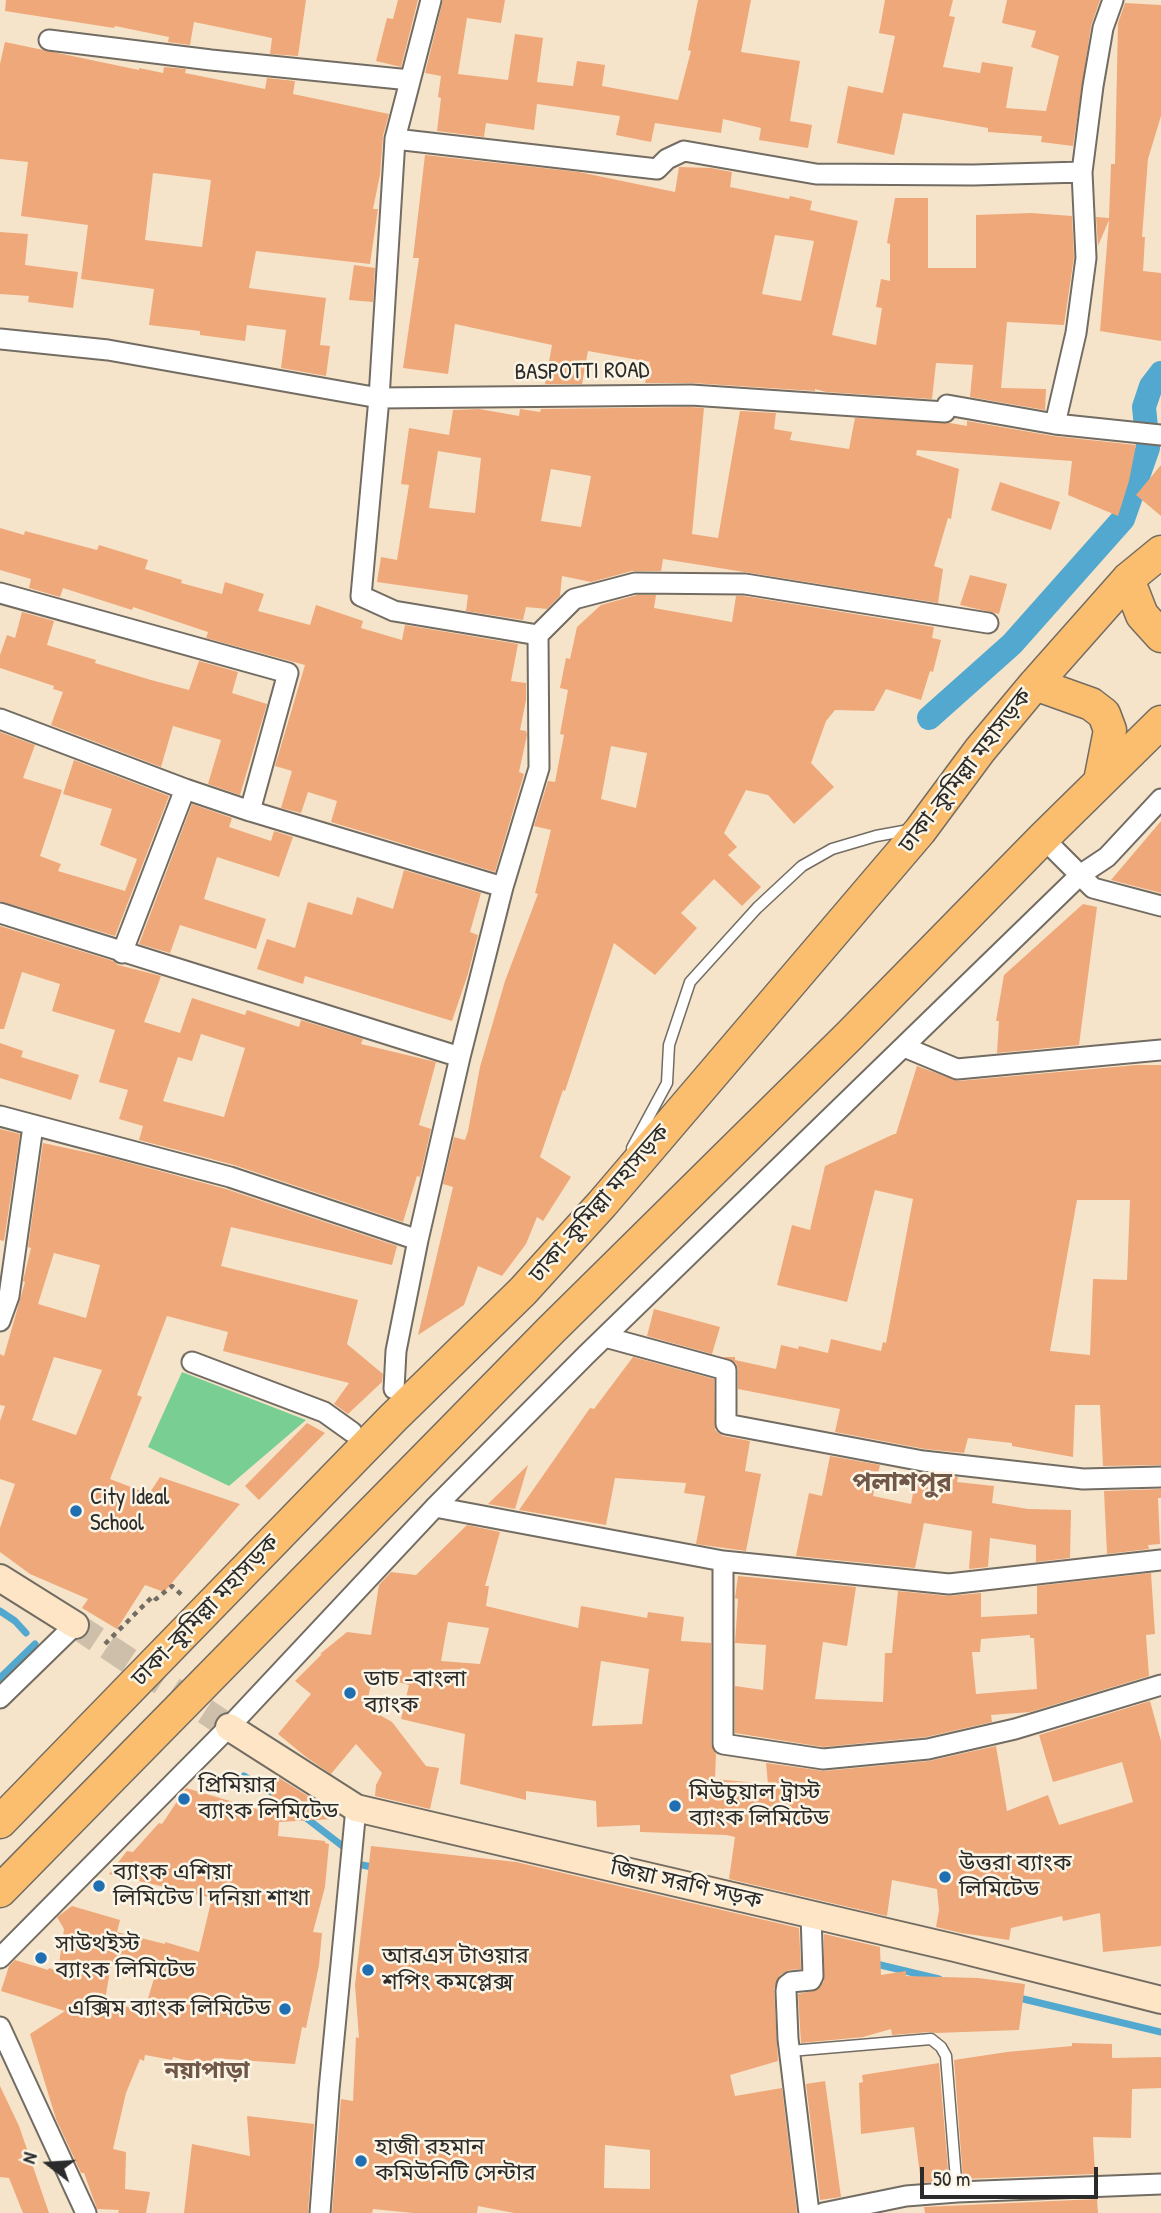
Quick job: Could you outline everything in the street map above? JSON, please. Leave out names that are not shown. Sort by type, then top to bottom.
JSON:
[{"type":"highway","name":"ঢাকা–কুমিল্লা মহাসড়ক","points":[[0,1822],[393,1419],[523,1291],[602,1204],[920,831],[980,750],[1035,684],[1128,579],[1161,552]]},
{"type":"highway","points":[[1128,579],[1142,615],[1161,636]]},
{"type":"highway","points":[[1035,684],[1091,704],[1104,714],[1110,730],[1100,781]]},
{"type":"highway","name":"ঢাকা–কুমিল্লা মহাসড়ক","points":[[0,1891],[532,1349],[850,1035],[1161,722]]},
{"type":"highway","points":[[0,1792],[394,1389],[602,1204]]},
{"type":"main road","points":[[0,1578],[75,1625]]},
{"type":"main road","name":"জিয়া সরণি সড়ক","points":[[229,1727],[356,1808],[955,1948],[1161,2000]]},
{"type":"street","points":[[431,0],[395,139],[379,398],[361,596],[394,611],[538,635]]},
{"type":"street","points":[[1055,424],[1076,333],[1086,258],[1082,172],[1103,28],[1113,0]]},
{"type":"street","points":[[49,40],[410,80]]},
{"type":"street","points":[[395,139],[657,169],[667,159],[684,151],[816,174],[1082,172]]},
{"type":"street","name":"BASPOTTI ROAD","points":[[0,339],[108,350],[379,398],[691,395],[945,412],[947,405],[1055,424],[1161,435]]},
{"type":"street","points":[[394,1389],[396,1351],[418,1240],[460,1058],[503,887],[539,768],[538,635],[574,599],[635,583],[745,584],[988,623]]},
{"type":"street","points":[[0,593],[288,673],[250,811]]},
{"type":"street","points":[[0,719],[250,811],[503,887]]},
{"type":"street","points":[[122,953],[185,789]]},
{"type":"street","points":[[0,1958],[229,1727],[435,1507],[605,1337],[1080,875],[1107,857],[1161,799]]},
{"type":"street","points":[[1043,838],[1093,888],[1161,906]]},
{"type":"street","points":[[0,914],[460,1058]]},
{"type":"street","points":[[904,1046],[957,1069],[1161,1050]]},
{"type":"street","points":[[0,1116],[230,1177],[418,1240]]},
{"type":"street","points":[[0,1321],[9,1296],[33,1126]]},
{"type":"street","points":[[605,1337],[726,1370],[726,1424],[923,1461],[1083,1479],[1161,1477]]},
{"type":"street","points":[[192,1362],[324,1412],[352,1432]]},
{"type":"street","points":[[435,1507],[723,1561],[948,1584],[1161,1560]]},
{"type":"street","points":[[723,1561],[723,1744],[823,1759],[928,1749],[1015,1728],[1161,1685]]},
{"type":"street","points":[[0,1698],[75,1625]]},
{"type":"street","points":[[320,2213],[356,1808]]},
{"type":"street","points":[[809,2213],[790,2051],[787,1985],[791,1982],[811,1980],[813,1976],[811,1914]]},
{"type":"street","points":[[0,2027],[86,2213]]},
{"type":"street","points":[[823,2213],[906,2196],[1161,2184]]},
{"type":"lane","points":[[602,1204],[667,1083],[669,1045],[690,982],[757,908],[802,866],[832,849],[876,836],[915,829],[920,831]]},
{"type":"lane","points":[[790,2051],[931,2039],[941,2047],[946,2056],[957,2192]]},
{"type":"path","points":[[105,1644],[153,1595],[156,1599],[172,1586],[187,1599]]},
{"type":"green space","points":[[182,1372],[306,1420],[229,1486],[148,1447]]},
{"type":"building","points":[[6,0],[306,0],[298,56],[270,54],[272,38],[194,22],[190,45],[168,42],[169,37],[115,26],[114,28],[5,11]]},
{"type":"building","points":[[398,0],[418,0],[401,67],[376,61],[387,18],[393,19]]},
{"type":"building","points":[[443,0],[505,0],[501,23],[467,18],[458,74],[508,80],[515,34],[543,38],[537,82],[573,86],[577,61],[605,65],[602,86],[678,100],[691,51],[688,50],[698,0],[751,0],[741,52],[800,61],[790,121],[812,125],[808,148],[759,140],[761,128],[723,119],[721,133],[655,123],[651,142],[616,135],[620,116],[537,104],[534,130],[486,123],[484,137],[437,131],[441,76],[425,73]]},
{"type":"building","points":[[885,0],[953,0],[949,16],[955,17],[943,67],[980,73],[982,62],[1013,67],[1006,108],[1046,111],[1059,56],[1031,47],[1036,31],[1002,23],[1007,0],[1100,0],[1091,26],[1073,146],[1041,142],[1042,136],[988,132],[988,128],[903,113],[894,155],[837,143],[848,86],[883,93],[895,36],[879,33]]},
{"type":"building","points":[[1125,3],[1161,5],[1161,116],[1148,159],[1142,237],[1145,237],[1143,271],[1161,273],[1161,341],[1100,331],[1109,220],[1098,246],[1096,217],[1109,218],[1111,164],[1115,164],[1118,23]]},
{"type":"building","points":[[5,42],[139,70],[163,73],[164,67],[186,69],[185,73],[265,89],[267,78],[295,81],[293,94],[389,114],[383,136],[380,175],[373,209],[378,209],[370,264],[256,251],[249,288],[326,298],[320,345],[330,346],[326,376],[281,368],[286,330],[247,325],[245,341],[200,335],[200,331],[149,325],[154,289],[81,279],[88,225],[21,216],[28,162],[0,159],[0,64]],"holes":[[[153,173],[211,180],[202,247],[145,240]]]},
{"type":"building","points":[[425,155],[579,172],[675,192],[679,167],[711,168],[732,172],[730,187],[812,201],[810,210],[858,221],[832,335],[876,345],[882,308],[876,307],[881,279],[890,281],[890,244],[887,243],[895,198],[928,198],[928,268],[976,268],[976,215],[1031,213],[1072,216],[1074,257],[1064,325],[1007,322],[1001,388],[1046,389],[1045,410],[970,397],[973,365],[936,363],[932,399],[815,389],[645,383],[650,362],[588,351],[582,384],[545,384],[552,345],[455,324],[448,374],[403,368],[419,258],[413,258]],"holes":[[[775,235],[814,241],[801,301],[762,294]]]},
{"type":"building","points":[[0,232],[28,234],[25,265],[78,272],[73,308],[28,302],[29,296],[0,294]]},
{"type":"building","points":[[354,265],[375,268],[373,302],[349,300]]},
{"type":"building","points":[[704,408],[692,534],[718,538],[740,411],[776,413],[774,429],[792,432],[790,440],[849,449],[855,418],[967,426],[967,421],[1053,436],[1136,445],[1118,516],[1068,495],[1072,461],[917,450],[916,455],[959,469],[951,519],[948,518],[934,566],[943,569],[938,603],[663,559],[661,571],[632,571],[591,582],[562,576],[560,596],[547,609],[526,607],[523,620],[466,611],[468,595],[377,582],[381,557],[397,560],[409,485],[401,484],[409,428],[449,435],[453,410],[479,409],[519,416],[520,409],[540,412],[541,409]],"holes":[[[438,451],[481,458],[475,513],[429,508]],[[551,469],[591,476],[581,527],[541,521]]]},
{"type":"building","points":[[1161,465],[1161,516],[1136,495]]},
{"type":"building","points":[[1000,482],[1060,502],[1051,530],[991,510]]},
{"type":"building","points":[[0,528],[24,535],[25,531],[97,550],[99,545],[148,560],[145,569],[182,580],[181,583],[222,594],[225,582],[264,594],[258,611],[310,625],[316,605],[363,621],[361,628],[402,640],[405,625],[518,644],[511,681],[526,683],[526,700],[520,730],[526,731],[527,735],[519,772],[524,774],[495,872],[331,822],[337,801],[308,792],[301,813],[281,808],[292,771],[275,766],[305,665],[206,638],[208,632],[133,607],[132,610],[63,588],[60,597],[29,588],[31,579],[0,570]]},
{"type":"building","points":[[970,575],[1007,584],[999,614],[960,605]]},
{"type":"building","points":[[637,595],[656,595],[654,608],[732,622],[736,596],[744,596],[934,627],[932,638],[941,640],[933,672],[930,671],[921,700],[886,689],[874,711],[835,710],[826,721],[811,763],[834,787],[794,824],[768,795],[746,790],[724,833],[737,847],[728,855],[761,887],[742,906],[714,879],[681,913],[697,928],[655,975],[614,943],[540,1157],[571,1177],[543,1221],[537,1217],[526,1244],[502,1276],[478,1266],[464,1305],[418,1335],[453,1187],[443,1184],[454,1137],[465,1140],[480,1067],[505,981],[538,894],[535,893],[551,830],[534,826],[548,781],[555,782],[564,735],[560,734],[568,690],[560,688],[566,658],[570,659],[577,627],[601,605]],"holes":[[[611,746],[647,753],[636,808],[601,799]]]},
{"type":"building","points":[[22,612],[54,621],[47,645],[151,680],[189,690],[199,661],[238,672],[232,693],[267,704],[240,795],[208,784],[221,740],[173,726],[161,767],[51,725],[63,692],[53,689],[54,686],[0,668],[0,655],[7,635],[15,638]]},
{"type":"building","points":[[0,732],[35,745],[23,778],[62,790],[40,856],[61,864],[58,871],[125,891],[137,859],[100,845],[112,809],[63,794],[74,760],[169,796],[115,936],[0,901]]},
{"type":"building","points":[[192,804],[232,818],[229,827],[271,841],[274,831],[293,837],[279,877],[217,857],[204,899],[266,919],[256,949],[180,925],[170,953],[139,944]]},
{"type":"building","points":[[1161,821],[1161,893],[1111,880]]},
{"type":"building","points":[[404,870],[481,893],[470,932],[478,935],[452,1021],[305,976],[303,984],[257,969],[267,939],[295,948],[308,902],[352,915],[357,897],[393,909]]},
{"type":"building","points":[[1083,904],[1097,907],[1079,1045],[997,1053],[999,1021],[996,1021],[1004,975]]},
{"type":"building","points":[[0,926],[113,961],[118,965],[161,976],[144,1022],[180,1033],[192,998],[245,1015],[247,1010],[299,1027],[301,1020],[363,1039],[361,1044],[436,1062],[419,1125],[431,1129],[420,1177],[417,1176],[403,1222],[234,1165],[139,1140],[143,1126],[119,1119],[128,1090],[99,1082],[115,1030],[52,1011],[60,984],[22,972],[4,1029],[0,1029]],"holes":[[[201,1034],[245,1048],[224,1117],[163,1101],[178,1057],[192,1061]]]},
{"type":"building","points":[[0,1043],[23,1051],[21,1057],[79,1075],[71,1100],[0,1078]]},
{"type":"building","points":[[1161,1065],[1161,1465],[1103,1466],[1100,1405],[1075,1405],[1073,1457],[1012,1446],[1012,1443],[968,1438],[964,1453],[925,1449],[835,1432],[840,1409],[738,1389],[736,1363],[723,1357],[735,1357],[735,1360],[776,1369],[781,1345],[828,1353],[831,1339],[881,1351],[883,1342],[886,1343],[913,1199],[875,1190],[847,1302],[777,1285],[792,1225],[810,1230],[825,1166],[896,1134],[917,1066],[958,1081]],"holes":[[[1077,1200],[1130,1200],[1127,1280],[1093,1279],[1090,1355],[1050,1351]]]},
{"type":"building","points":[[0,1129],[20,1134],[4,1241],[0,1240]]},
{"type":"building","points":[[43,1143],[108,1157],[226,1189],[397,1246],[392,1265],[231,1227],[221,1266],[358,1300],[347,1344],[383,1374],[382,1382],[348,1414],[334,1404],[349,1383],[223,1351],[228,1332],[167,1316],[137,1395],[142,1397],[110,1479],[149,1494],[160,1477],[240,1504],[164,1592],[145,1585],[117,1629],[82,1608],[88,1599],[30,1574],[0,1552],[0,1528],[15,1484],[0,1479],[0,1421],[5,1406],[0,1405],[0,1354],[4,1356],[25,1282],[23,1281],[31,1248],[28,1247]],"holes":[[[54,1253],[100,1265],[86,1318],[38,1304]],[[54,1357],[102,1370],[76,1435],[32,1420]]]},
{"type":"building","points":[[654,1309],[720,1327],[712,1354],[647,1336]]},
{"type":"building","points":[[633,1357],[714,1379],[715,1430],[723,1436],[750,1441],[745,1471],[761,1474],[746,1551],[696,1544],[705,1496],[684,1493],[686,1483],[615,1478],[606,1525],[519,1510],[590,1408],[594,1409]]},
{"type":"building","points":[[307,1423],[325,1433],[259,1500],[245,1486]]},
{"type":"building","points":[[830,1456],[880,1465],[873,1496],[911,1504],[917,1472],[958,1477],[957,1482],[994,1486],[992,1503],[1028,1509],[1071,1510],[1070,1558],[1036,1562],[1036,1545],[990,1538],[988,1567],[969,1569],[972,1531],[924,1523],[915,1568],[796,1556],[809,1493],[822,1496]]},
{"type":"building","points":[[528,1465],[515,1509],[488,1504],[492,1500]]},
{"type":"building","points":[[1161,1489],[1161,1498],[1158,1498],[1160,1544],[1148,1545],[1149,1549],[1107,1554],[1104,1491]]},
{"type":"building","points":[[467,1525],[500,1532],[485,1586],[489,1586],[486,1606],[578,1628],[581,1606],[647,1618],[648,1612],[684,1617],[681,1641],[711,1643],[711,1744],[716,1754],[715,1779],[768,1784],[766,1763],[824,1771],[929,1761],[996,1746],[1007,1811],[1048,1795],[1059,1825],[1133,1802],[1122,1762],[1053,1782],[1039,1735],[1150,1701],[1161,1741],[1161,1946],[1103,1952],[1100,1913],[1063,1921],[1062,1916],[1011,1928],[1009,1940],[936,1927],[939,1910],[937,1889],[892,1880],[887,1916],[729,1879],[735,1837],[640,1832],[640,1825],[597,1827],[596,1801],[526,1791],[526,1800],[460,1784],[465,1734],[401,1719],[409,1685],[373,1675],[366,1707],[392,1722],[426,1766],[439,1768],[430,1809],[375,1796],[376,1785],[382,1773],[356,1744],[331,1774],[278,1734],[311,1694],[295,1681],[320,1654],[347,1632],[371,1635],[379,1585],[391,1572],[416,1575]],"holes":[[[448,1622],[489,1628],[480,1664],[441,1661]],[[601,1661],[649,1669],[642,1724],[592,1726]]]},
{"type":"building","points":[[1151,1573],[1155,1634],[1146,1635],[1149,1676],[1030,1712],[991,1715],[992,1722],[926,1737],[823,1747],[735,1733],[735,1686],[763,1690],[766,1645],[735,1643],[738,1576],[856,1587],[847,1646],[823,1642],[815,1699],[883,1702],[885,1653],[892,1653],[898,1591],[948,1596],[981,1593],[981,1617],[1037,1614],[1037,1586]],"holes":[[[1030,1635],[1030,1638],[1034,1638],[1037,1689],[976,1694],[972,1652],[980,1652],[981,1639]]]},
{"type":"building","points":[[276,1776],[333,1812],[332,1819],[279,1822],[278,1836],[325,1841],[329,1844],[325,1887],[313,1932],[322,1933],[319,1965],[306,2028],[302,2027],[295,2064],[214,2058],[212,2067],[173,2057],[172,2060],[145,2055],[144,2061],[140,2059],[126,2093],[113,2149],[126,2152],[125,2189],[150,2192],[146,2213],[118,2213],[119,2210],[97,2209],[84,2173],[81,2173],[56,2119],[30,2034],[65,2011],[1,1991],[9,1966],[15,1960],[58,1971],[64,1929],[57,1917],[72,1906],[120,1920],[117,1932],[199,1952],[212,1898],[109,1874],[127,1851],[133,1852],[159,1823],[162,1824],[186,1788],[267,1812]],"holes":[[[111,1965],[155,1975],[144,2012],[105,2000]]]},
{"type":"building","points":[[371,1846],[516,1862],[799,1928],[801,1969],[789,1970],[780,1975],[774,1989],[778,2061],[730,2075],[735,2096],[782,2088],[797,2213],[514,2213],[478,2206],[477,2213],[413,2213],[373,2209],[372,2213],[332,2213],[341,2099],[353,2101],[356,2037],[359,2038],[355,1985]],"holes":[[[605,2145],[650,2150],[650,2189],[604,2188]]]},
{"type":"building","points":[[824,1934],[880,1947],[881,1975],[906,1971],[906,1976],[978,1978],[1025,1984],[1019,2030],[892,2035],[891,2029],[863,2037],[801,2043],[798,1994],[817,1990],[824,1981]]},
{"type":"building","points":[[1072,2043],[1112,2044],[1112,2058],[1161,2057],[1161,2088],[1132,2089],[1131,2138],[1093,2137],[1095,2174],[963,2179],[954,2060],[1072,2046]]},
{"type":"building","points":[[939,2063],[949,2180],[921,2183],[914,2127],[861,2134],[859,2083],[863,2082],[862,2075]]},
{"type":"building","points":[[825,2081],[841,2197],[820,2200],[806,2084]]},
{"type":"building","points":[[0,2086],[19,2126],[49,2213],[23,2213],[9,2178],[0,2177]]},
{"type":"building","points":[[247,2116],[314,2124],[308,2213],[184,2213],[192,2144],[250,2156]]},
{"type":"building","points":[[1097,2199],[1098,2213],[925,2213],[924,2207]]},
{"type":"waterway","points":[[929,718],[1012,644],[1123,519],[1148,448],[1144,407],[1151,386],[1161,373]]},
{"type":"waterway","points":[[0,1611],[26,1633]]},
{"type":"waterway","points":[[0,1678],[35,1644]]},
{"type":"waterway","points":[[244,1776],[278,1796]]},
{"type":"waterway","points":[[301,1814],[345,1848]]},
{"type":"waterway","points":[[362,1865],[377,1868]]},
{"type":"waterway","points":[[872,1963],[939,1979]]},
{"type":"waterway","points":[[1015,1997],[1161,2032]]},
{"type":"tunnel","points":[[75,1625],[229,1727]]},
{"type":"place","name":"City Ideal School","points":[[76,1511]]},
{"type":"place","name":"ডাচ -বাংলা ব্যাংক","points":[[350,1693]]},
{"type":"place","name":"প্রিমিয়ার ব্যাংক লিমিটেড","points":[[184,1799]]},
{"type":"place","name":"মিউচুয়াল ট্রাস্ট ব্যাংক লিমিটেড","points":[[675,1806]]},
{"type":"place","name":"উত্তরা ব্যাংক লিমিটেড","points":[[945,1877]]},
{"type":"place","name":"ব্যাংক এশিয়া লিমিটেড | দনিয়া শাখা","points":[[99,1886]]},
{"type":"place","name":"সাউথইস্ট ব্যাংক লিমিটেড","points":[[41,1958]]},
{"type":"place","name":"আরএস টাওয়ার শপিং কমপ্লেক্স","points":[[368,1970]]},
{"type":"place","name":"এক্সিম ব্যাংক লিমিটেড","points":[[285,2009]]},
{"type":"place","name":"হাজী রহমান কমিউনিটি সেন্টার","points":[[361,2161]]},
{"type":"district","name":"পলাশপুর","points":[[902,1484]]},
{"type":"district","name":"নয়াপাড়া","points":[[207,2072]]}]
